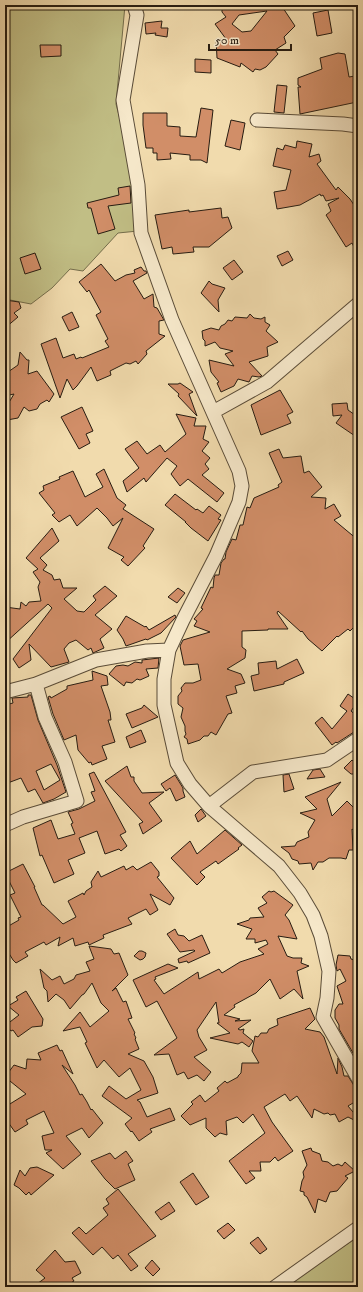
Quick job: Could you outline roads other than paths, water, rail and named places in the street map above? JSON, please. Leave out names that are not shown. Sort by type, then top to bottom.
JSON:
[{"type":"street","points":[[134,5],[137,15],[123,100],[138,185],[141,233],[172,320],[239,471],[242,486],[239,502],[224,540],[183,620],[170,650],[164,679],[164,705],[177,764],[190,784],[209,806],[279,866],[300,893],[313,915],[321,936],[329,971],[327,998],[323,1017],[358,1078]]},
{"type":"street","points":[[257,120],[358,126]]},
{"type":"street","points":[[213,412],[267,382],[358,304]]},
{"type":"street","points":[[5,692],[36,684],[96,660],[147,650],[170,650]]},
{"type":"street","points":[[5,825],[23,817],[77,801],[65,762],[45,717],[36,684]]},
{"type":"street","points":[[209,806],[253,772],[327,760],[358,739]]},
{"type":"street","points":[[275,1287],[358,1228]]}]
